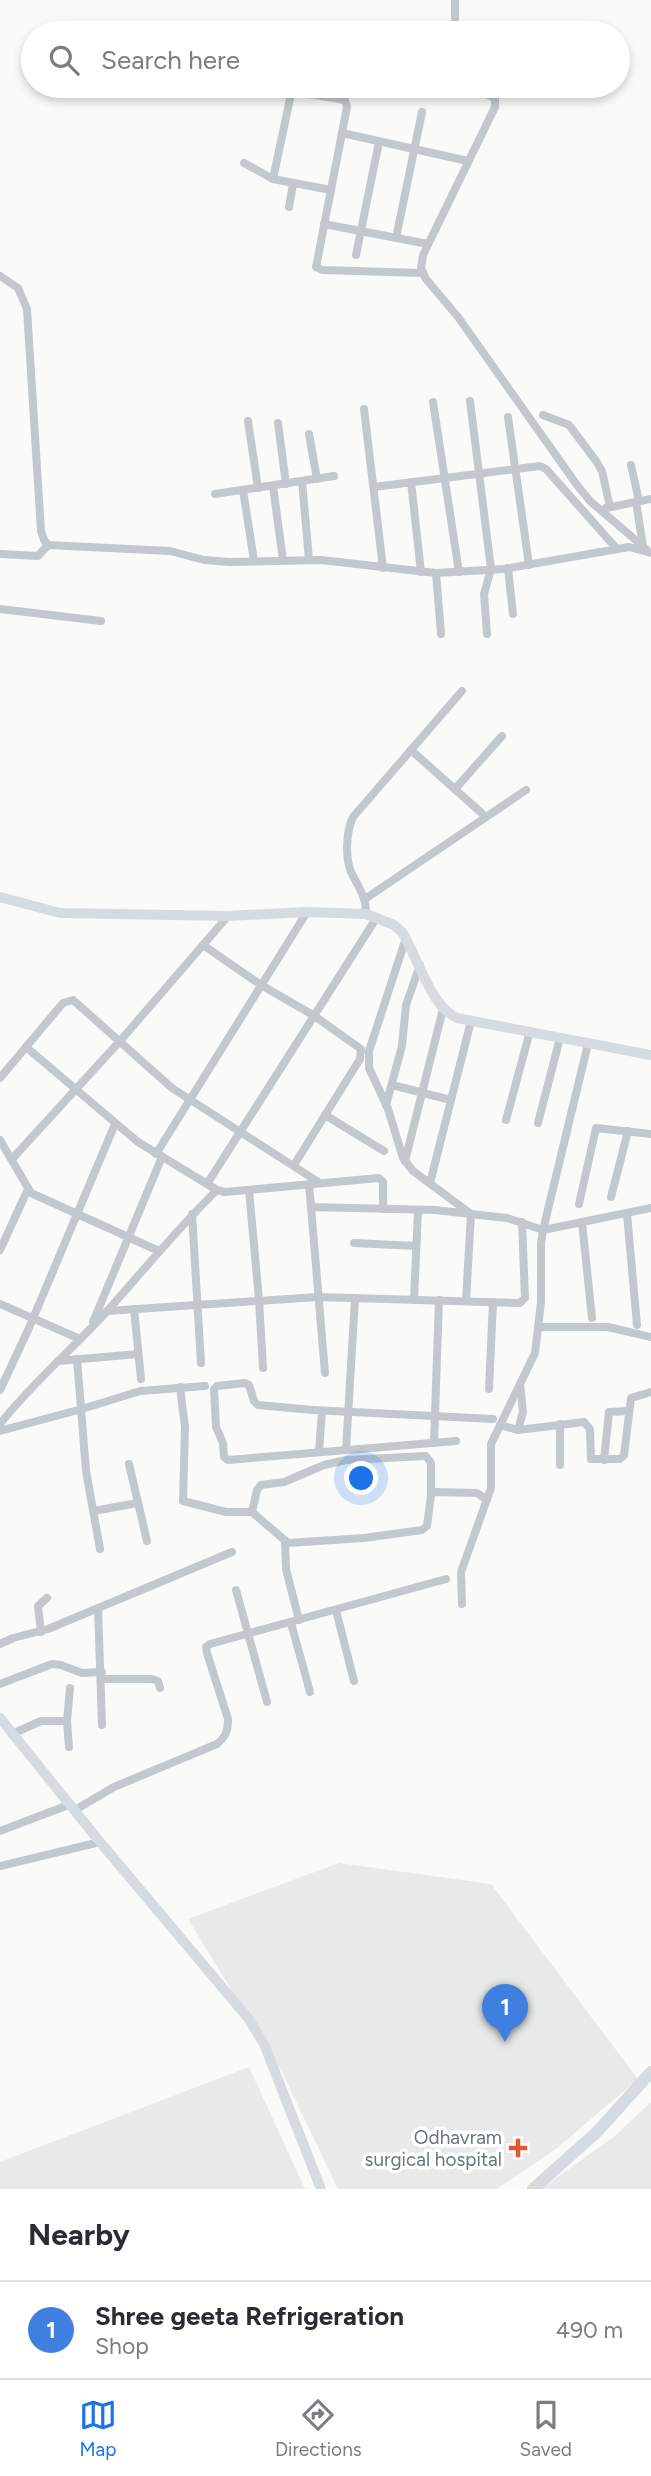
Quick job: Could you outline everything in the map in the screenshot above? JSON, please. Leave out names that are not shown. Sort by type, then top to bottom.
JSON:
[{"type":"main road","points":[[527,2189],[537,2186],[597,2132],[651,2072]]},
{"type":"street","points":[[455,0],[455,21]]},
{"type":"street","points":[[273,179],[289,98]]},
{"type":"street","points":[[332,98],[345,100],[347,107],[316,263],[318,269],[422,273]]},
{"type":"street","points":[[494,98],[496,103],[420,263],[422,273],[458,317],[565,471],[600,509],[647,550]]},
{"type":"street","points":[[396,238],[422,112]]},
{"type":"street","points":[[342,134],[468,161]]},
{"type":"street","points":[[356,255],[379,142]]},
{"type":"street","points":[[244,163],[273,179],[331,190]]},
{"type":"street","points":[[289,207],[293,184]]},
{"type":"street","points":[[324,224],[428,244]]},
{"type":"street","points":[[0,276],[18,288],[27,309],[41,531],[48,545],[170,551],[220,562],[309,560],[436,573],[508,568],[629,547],[647,550]]},
{"type":"street","points":[[470,401],[491,569],[484,594],[487,634]]},
{"type":"street","points":[[433,402],[459,572]]},
{"type":"street","points":[[364,409],[383,568]]},
{"type":"street","points":[[543,415],[569,425],[596,461],[602,471],[610,507]]},
{"type":"street","points":[[508,417],[529,565]]},
{"type":"street","points":[[248,421],[258,488]]},
{"type":"street","points":[[278,422],[286,484]]},
{"type":"street","points":[[309,434],[317,479]]},
{"type":"street","points":[[374,486],[536,465],[543,467],[617,549]]},
{"type":"street","points":[[631,465],[647,550]]},
{"type":"street","points":[[215,494],[334,476]]},
{"type":"street","points":[[302,481],[309,560]]},
{"type":"street","points":[[411,482],[421,572]]},
{"type":"street","points":[[273,486],[283,560]]},
{"type":"street","points":[[243,490],[254,561]]},
{"type":"street","points":[[600,509],[651,499]]},
{"type":"street","points":[[0,554],[38,556],[48,545]]},
{"type":"street","points":[[508,568],[513,614]]},
{"type":"street","points":[[436,573],[441,634]]},
{"type":"street","points":[[0,609],[101,621]]},
{"type":"street","points":[[372,915],[349,865],[349,825],[462,691]]},
{"type":"street","points":[[454,789],[502,736]]},
{"type":"street","points":[[411,750],[486,817]]},
{"type":"street","points":[[365,899],[526,790]]},
{"type":"street","points":[[0,897],[60,913],[228,916],[307,912],[372,915],[394,925],[406,938],[443,1009],[457,1018],[651,1055]]},
{"type":"street","points":[[90,1328],[129,1238],[159,1156],[307,912]]},
{"type":"street","points":[[207,1184],[372,915]]},
{"type":"street","points":[[12,1159],[120,1041],[228,916]]},
{"type":"street","points":[[406,938],[367,1057],[369,1068],[386,1105],[405,1161],[413,1171],[471,1214]]},
{"type":"street","points":[[203,945],[261,985],[357,1044],[362,1052],[293,1165]]},
{"type":"street","points":[[386,1105],[403,1038],[406,1005],[420,965]]},
{"type":"street","points":[[0,1078],[62,1003],[69,1000],[76,1002],[166,1083],[321,1183]]},
{"type":"street","points":[[405,1161],[443,1009]]},
{"type":"street","points":[[430,1183],[471,1021]]},
{"type":"street","points":[[506,1120],[530,1031]]},
{"type":"street","points":[[538,1123],[560,1038]]},
{"type":"street","points":[[462,1604],[461,1572],[491,1489],[490,1446],[496,1422],[520,1384],[535,1353],[544,1230],[588,1044]]},
{"type":"street","points":[[26,1046],[115,1124],[159,1156],[217,1190],[249,1190],[379,1178],[383,1182],[383,1209]]},
{"type":"street","points":[[392,1085],[451,1100]]},
{"type":"street","points":[[325,1115],[384,1151]]},
{"type":"street","points":[[0,1390],[115,1124]]},
{"type":"street","points":[[579,1204],[594,1132],[600,1127],[651,1134]]},
{"type":"street","points":[[611,1198],[628,1131]]},
{"type":"street","points":[[0,1140],[28,1189],[37,1196],[159,1251]]},
{"type":"street","points":[[309,1184],[325,1373]]},
{"type":"street","points":[[0,1250],[28,1189]]},
{"type":"street","points":[[0,1424],[217,1190]]},
{"type":"street","points":[[249,1190],[263,1368]]},
{"type":"street","points":[[311,1207],[471,1214],[507,1218],[544,1230],[651,1208]]},
{"type":"street","points":[[414,1300],[418,1210]]},
{"type":"street","points":[[627,1213],[637,1325]]},
{"type":"street","points":[[192,1214],[201,1363]]},
{"type":"street","points":[[466,1301],[471,1214]]},
{"type":"street","points":[[107,1311],[318,1297],[520,1303],[524,1300],[522,1222]]},
{"type":"street","points":[[582,1222],[592,1318]]},
{"type":"street","points":[[354,1243],[416,1246]]},
{"type":"street","points":[[346,1450],[355,1298]]},
{"type":"street","points":[[434,1443],[439,1300]]},
{"type":"street","points":[[489,1389],[493,1302]]},
{"type":"street","points":[[0,1304],[80,1339]]},
{"type":"street","points":[[134,1309],[141,1379]]},
{"type":"street","points":[[538,1327],[608,1327],[651,1338]]},
{"type":"street","points":[[58,1361],[138,1354]]},
{"type":"street","points":[[77,1359],[86,1471],[100,1549]]},
{"type":"street","points":[[456,1441],[226,1459],[216,1427],[214,1389],[217,1386],[245,1383],[250,1385],[254,1401],[258,1405],[435,1416],[496,1422],[518,1430],[580,1421],[590,1429],[591,1459],[604,1460],[623,1457],[628,1411],[633,1396],[651,1392]]},
{"type":"street","points":[[518,1430],[523,1412],[520,1384]]},
{"type":"street","points":[[0,1431],[140,1391],[205,1386]]},
{"type":"street","points":[[180,1387],[185,1427],[183,1501],[226,1512],[252,1513],[289,1544],[422,1531],[427,1526],[431,1462],[426,1456],[346,1460],[324,1465],[284,1482],[261,1485],[257,1490],[252,1513]]},
{"type":"street","points":[[319,1452],[322,1410]]},
{"type":"street","points":[[604,1460],[609,1412],[628,1411]]},
{"type":"street","points":[[560,1424],[560,1465]]},
{"type":"street","points":[[129,1464],[147,1541]]},
{"type":"street","points":[[431,1495],[435,1492],[477,1493],[487,1500]]},
{"type":"street","points":[[94,1511],[137,1503]]},
{"type":"street","points":[[285,1541],[286,1569],[310,1692]]},
{"type":"street","points":[[0,1644],[13,1638],[41,1632],[232,1552]]},
{"type":"street","points":[[0,1831],[73,1807],[217,1744],[225,1737],[228,1719],[206,1647],[446,1579]]},
{"type":"street","points":[[236,1590],[267,1702]]},
{"type":"street","points":[[41,1632],[38,1606],[47,1598]]},
{"type":"street","points":[[98,1608],[102,1725]]},
{"type":"street","points":[[336,1610],[354,1681]]},
{"type":"street","points":[[0,1684],[52,1664],[101,1676],[152,1679],[158,1681],[160,1688]]},
{"type":"street","points":[[69,1747],[67,1721],[70,1688]]},
{"type":"street","points":[[0,1718],[248,2018],[264,2045],[321,2189]]},
{"type":"street","points":[[12,1734],[41,1721],[67,1721]]},
{"type":"street","points":[[0,1866],[100,1842]]},
{"type":"shaded area","points":[[339,1863],[491,1884],[638,2079],[557,2148],[497,2189],[338,2189],[282,2072],[188,1919]]},
{"type":"shaded area","points":[[249,2067],[305,2189],[0,2189],[0,2162]]},
{"type":"shaded area","points":[[651,2102],[651,2189],[541,2189],[615,2136]]},
{"type":"place","name":"Shree geeta Refrigeration","points":[[505,2042]]},
{"type":"place","name":"Odhavram surgical hospital","points":[[518,2148]]}]
